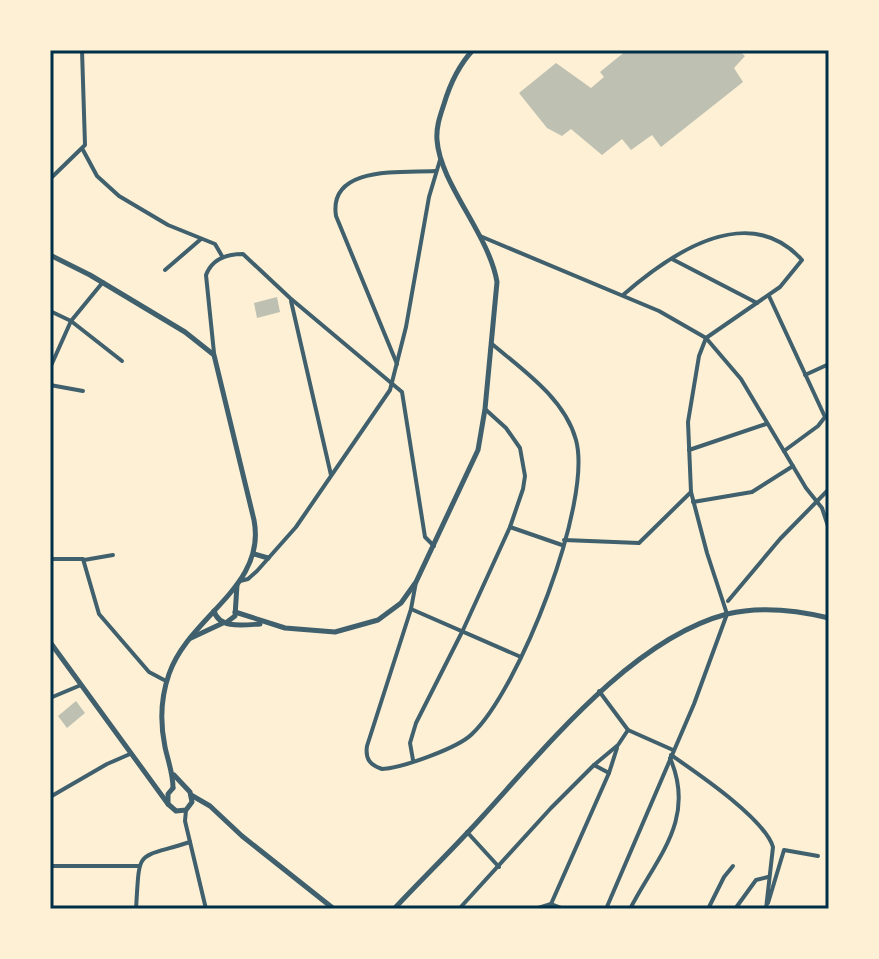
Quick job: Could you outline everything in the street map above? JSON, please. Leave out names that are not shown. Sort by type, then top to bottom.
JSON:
[{"type":"street","points":[[50,179],[83,150],[86,135],[82,50]]},
{"type":"street","points":[[214,611],[215,617],[225,623],[265,623],[325,632],[352,629],[378,620],[393,610],[416,582],[474,460],[485,409],[497,282],[493,264],[441,158],[437,138],[439,118],[456,72],[473,50]]},
{"type":"street","points":[[83,150],[97,176],[119,196],[151,216],[215,244],[222,257]]},
{"type":"street","points":[[239,583],[248,579],[296,527],[386,397],[398,366],[429,197],[441,158]]},
{"type":"street","points":[[398,366],[336,216],[335,201],[342,186],[358,178],[436,171]]},
{"type":"street","points":[[606,909],[700,690],[727,614],[691,492],[688,450],[699,356],[706,338],[769,296],[786,282],[802,260],[791,249],[767,238],[748,233],[726,233],[672,259],[623,295]]},
{"type":"street","points":[[480,236],[675,318],[706,338],[741,379],[826,517],[829,529]]},
{"type":"street","points":[[165,270],[201,239]]},
{"type":"street","points":[[50,255],[103,282],[196,339],[214,355]]},
{"type":"street","points":[[170,807],[173,774],[165,746],[162,715],[166,681],[173,663],[190,639],[250,568],[254,554],[254,520],[214,355],[206,279],[210,267],[222,257],[245,255],[290,298],[402,392],[425,537],[434,546]]},
{"type":"street","points":[[672,259],[757,303]]},
{"type":"street","points":[[50,368],[71,321],[103,282]]},
{"type":"street","points":[[769,296],[824,420],[784,451]]},
{"type":"street","points":[[290,298],[331,477]]},
{"type":"street","points":[[50,311],[71,321],[122,361]]},
{"type":"street","points":[[416,582],[411,609],[366,754],[372,765],[382,769],[454,746],[473,734],[496,703],[521,657],[544,606],[563,542],[579,470],[575,436],[556,403],[492,344]]},
{"type":"street","points":[[805,375],[829,364]]},
{"type":"street","points":[[50,385],[83,391]]},
{"type":"street","points":[[413,760],[410,747],[416,723],[463,630],[510,527],[523,489],[525,476],[518,442],[485,409]]},
{"type":"street","points":[[688,450],[766,424]]},
{"type":"street","points":[[693,502],[752,492],[793,466]]},
{"type":"street","points":[[728,601],[829,489]]},
{"type":"street","points":[[510,527],[563,542],[639,543],[691,492]]},
{"type":"street","points":[[254,554],[268,558]]},
{"type":"street","points":[[50,559],[84,560],[113,555]]},
{"type":"street","points":[[84,560],[99,614],[149,672],[166,681]]},
{"type":"street","points":[[190,639],[233,619],[239,583]]},
{"type":"street","points":[[219,603],[225,602],[234,610],[265,623]]},
{"type":"street","points":[[411,609],[521,657]]},
{"type":"street","points":[[394,909],[599,691],[663,644],[727,614],[797,611],[829,618]]},
{"type":"street","points":[[50,642],[130,754],[170,807],[185,821]]},
{"type":"street","points":[[50,698],[82,684]]},
{"type":"street","points":[[599,691],[628,730],[672,754],[701,775],[766,832],[773,847],[766,909]]},
{"type":"street","points":[[551,904],[609,773],[618,745],[628,730]]},
{"type":"street","points":[[459,909],[594,765],[618,745]]},
{"type":"street","points":[[50,797],[130,754]]},
{"type":"street","points":[[630,909],[675,830],[678,786],[672,754]]},
{"type":"street","points":[[594,765],[609,773]]},
{"type":"street","points":[[173,774],[191,795],[203,801],[334,909]]},
{"type":"street","points":[[155,786],[172,790],[184,787]]},
{"type":"street","points":[[191,795],[185,821],[206,909]]},
{"type":"street","points":[[170,807],[188,808],[203,801]]},
{"type":"street","points":[[467,832],[499,867]]},
{"type":"street","points":[[136,909],[139,866],[150,852],[190,842]]},
{"type":"street","points":[[766,909],[784,850],[818,856]]},
{"type":"street","points":[[50,866],[139,866]]},
{"type":"street","points":[[708,909],[733,866]]},
{"type":"street","points":[[735,909],[756,880],[768,877]]},
{"type":"street","points":[[535,909],[551,904],[564,909]]},
{"type":"building","points":[[627,50],[738,50],[745,56],[734,68],[743,82],[661,147],[652,135],[631,150],[622,139],[602,155],[571,129],[562,136],[547,128],[519,93],[556,63],[591,88],[604,77],[600,72]]},
{"type":"building","points":[[277,297],[280,312],[257,318],[254,303]]},
{"type":"building","points":[[76,701],[85,713],[67,728],[58,716]]}]
